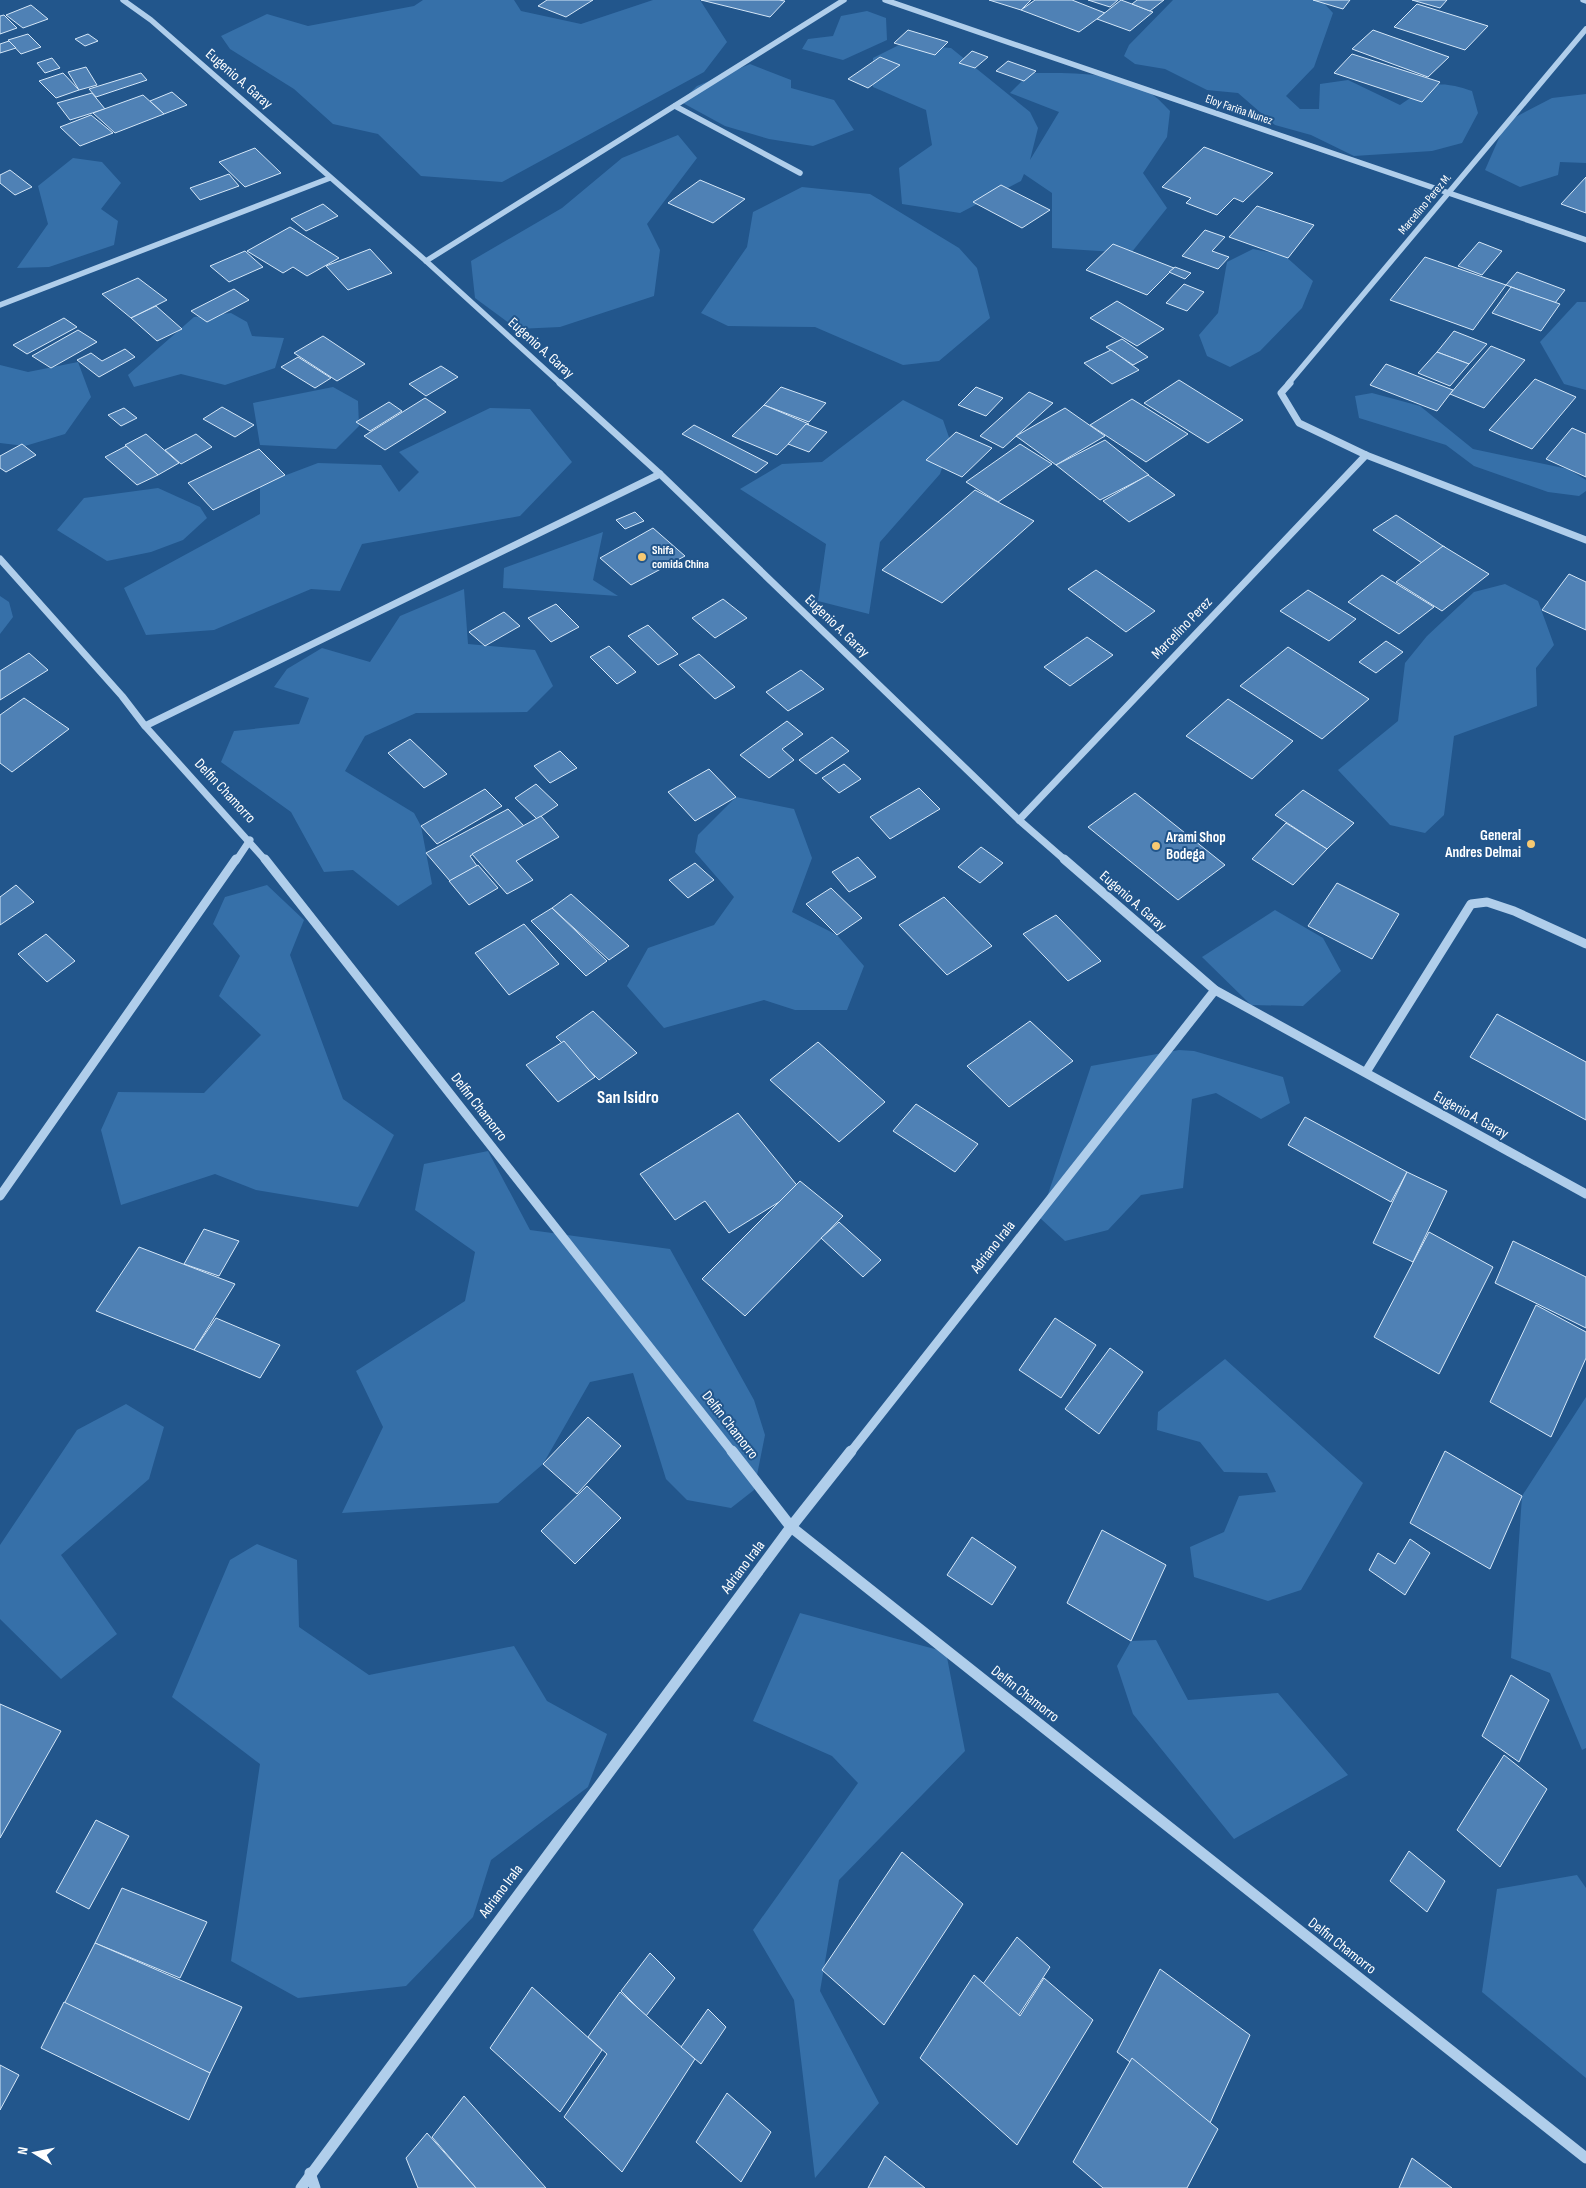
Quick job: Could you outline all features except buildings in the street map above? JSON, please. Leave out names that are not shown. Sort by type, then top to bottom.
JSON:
[{"type":"street","name":"Eugenio A. Garay","points":[[123,0],[151,20],[426,262],[660,474],[1018,820],[1215,990],[1586,1194]]},
{"type":"street","points":[[426,262],[844,0]]},
{"type":"street","name":"Eloy Fariña Nunez","points":[[885,0],[1586,240]]},
{"type":"street","name":"Marcelino Perez M.","points":[[1366,455],[1299,424],[1282,393],[1586,29]]},
{"type":"street","points":[[675,106],[800,173]]},
{"type":"street","points":[[0,305],[330,178]]},
{"type":"street","points":[[1366,455],[1586,540]]},
{"type":"street","name":"Marcelino Perez","points":[[1018,820],[1366,455]]},
{"type":"street","points":[[145,726],[660,474]]},
{"type":"street","name":"Delfin Chamorro","points":[[0,559],[122,696],[145,726],[250,840],[791,1527],[1586,2158]]},
{"type":"street","points":[[0,1196],[250,840]]},
{"type":"street","points":[[1366,1072],[1471,904],[1487,902],[1514,911],[1586,944]]},
{"type":"street","name":"Adriano Irala","points":[[301,2188],[310,2173],[791,1527],[1215,990]]},
{"type":"street","points":[[310,2173],[315,2188]]},
{"type":"shaded area","points":[[423,0],[514,0],[521,11],[581,24],[653,0],[700,0],[727,42],[704,72],[502,182],[421,176],[378,134],[333,124],[294,89],[230,49],[221,36],[267,14],[308,26],[414,6]]},
{"type":"shaded area","points":[[1173,0],[1321,0],[1333,13],[1314,67],[1286,96],[1300,109],[1319,109],[1320,84],[1348,80],[1400,105],[1427,88],[1441,85],[1460,87],[1472,91],[1478,113],[1462,143],[1432,151],[1354,156],[1311,135],[1275,125],[1238,93],[1207,90],[1165,69],[1135,64],[1124,56],[1129,45]]},
{"type":"shaded area","points":[[867,11],[886,18],[887,40],[843,60],[802,49],[808,39],[833,36],[841,16]]},
{"type":"shaded area","points":[[901,44],[951,48],[1030,112],[1038,128],[1030,160],[1059,112],[1010,93],[1030,73],[1110,77],[1140,87],[1153,95],[1170,111],[1167,137],[1143,173],[1167,208],[1131,253],[1052,248],[1052,193],[1024,174],[1021,181],[960,213],[902,204],[899,168],[932,145],[926,110],[873,87],[873,58]]},
{"type":"shaded area","points":[[750,64],[791,80],[791,88],[834,100],[854,130],[813,146],[769,139],[725,126],[681,102],[697,86]]},
{"type":"shaded area","points":[[1586,94],[1586,163],[1560,162],[1558,175],[1520,187],[1485,170],[1506,122],[1552,98]]},
{"type":"shaded area","points":[[678,135],[697,158],[647,224],[660,250],[654,296],[560,327],[517,329],[475,298],[471,261],[562,208],[622,158]]},
{"type":"shaded area","points":[[73,158],[102,162],[121,183],[101,209],[118,221],[114,245],[49,267],[17,268],[48,224],[38,186]]},
{"type":"shaded area","points":[[802,187],[870,194],[959,248],[977,268],[990,318],[939,361],[903,365],[815,327],[728,326],[701,313],[747,247],[753,212]]},
{"type":"shaded area","points":[[1253,249],[1284,255],[1313,281],[1302,308],[1260,351],[1230,367],[1207,356],[1199,335],[1218,313],[1227,262]]},
{"type":"shaded area","points":[[1577,302],[1586,302],[1586,390],[1564,384],[1540,342]]},
{"type":"shaded area","points":[[231,313],[247,322],[252,336],[284,338],[275,368],[225,385],[181,374],[134,387],[128,375],[194,317]]},
{"type":"shaded area","points":[[78,362],[91,397],[65,434],[25,446],[0,443],[0,365],[28,372]]},
{"type":"shaded area","points":[[333,387],[358,401],[359,426],[336,449],[260,445],[253,403]]},
{"type":"shaded area","points":[[1372,393],[1420,406],[1473,449],[1568,469],[1586,480],[1586,491],[1579,496],[1548,492],[1474,466],[1446,445],[1359,418],[1355,396]]},
{"type":"shaded area","points":[[903,400],[943,420],[951,443],[940,474],[880,542],[869,614],[818,601],[826,544],[740,489],[782,464],[822,462]]},
{"type":"shaded area","points":[[490,408],[530,409],[572,462],[520,516],[362,544],[340,591],[311,589],[214,630],[146,635],[124,588],[260,514],[260,485],[318,463],[381,465],[399,492],[419,472],[399,452]]},
{"type":"shaded area","points":[[158,488],[200,507],[207,518],[183,540],[151,552],[107,561],[57,530],[84,498]]},
{"type":"shaded area","points":[[603,532],[593,580],[618,596],[503,588],[504,568]]},
{"type":"shaded area","points":[[1505,584],[1538,601],[1554,645],[1536,668],[1537,706],[1454,736],[1444,815],[1425,833],[1390,825],[1338,770],[1398,721],[1405,663],[1427,636],[1474,592]]},
{"type":"shaded area","points":[[464,589],[468,644],[535,650],[553,686],[527,712],[416,713],[365,736],[345,771],[414,813],[421,826],[432,884],[398,906],[353,870],[324,872],[291,812],[221,762],[234,731],[299,724],[309,698],[274,687],[287,669],[322,648],[370,662],[400,616]]},
{"type":"shaded area","points":[[0,596],[9,602],[13,617],[0,634]]},
{"type":"shaded area","points":[[736,797],[794,809],[812,858],[792,912],[837,935],[864,966],[847,1010],[795,1010],[764,1000],[664,1028],[627,986],[648,948],[714,925],[734,897],[695,852],[698,835]]},
{"type":"shaded area","points":[[267,885],[304,920],[290,955],[343,1099],[394,1135],[358,1207],[256,1190],[215,1174],[121,1205],[101,1130],[118,1092],[204,1093],[261,1035],[219,996],[240,956],[213,924],[225,897]]},
{"type":"shaded area","points":[[1275,910],[1323,938],[1341,971],[1303,1006],[1251,1005],[1202,957]]},
{"type":"shaded area","points":[[1179,1050],[1194,1051],[1283,1077],[1290,1103],[1261,1119],[1216,1093],[1192,1099],[1183,1188],[1141,1195],[1108,1230],[1065,1241],[1040,1218],[1091,1066]]},
{"type":"shaded area","points":[[488,1151],[530,1230],[670,1249],[754,1400],[765,1435],[754,1490],[731,1508],[687,1500],[666,1479],[633,1373],[590,1382],[543,1464],[498,1503],[342,1513],[383,1427],[356,1371],[465,1301],[475,1252],[415,1210],[424,1164]]},
{"type":"shaded area","points":[[1225,1359],[1363,1483],[1301,1590],[1268,1601],[1194,1577],[1190,1547],[1224,1532],[1239,1496],[1276,1492],[1267,1473],[1224,1472],[1200,1442],[1157,1430],[1158,1412]]},
{"type":"shaded area","points":[[1586,1397],[1586,1748],[1582,1750],[1550,1673],[1511,1658],[1522,1496]]},
{"type":"shaded area","points":[[126,1404],[164,1427],[149,1479],[61,1555],[117,1634],[61,1679],[0,1619],[0,1545],[77,1430]]},
{"type":"shaded area","points":[[257,1544],[297,1560],[299,1627],[369,1675],[514,1646],[547,1701],[607,1734],[588,1787],[491,1860],[473,1917],[406,1986],[298,1998],[231,1961],[260,1764],[172,1697],[230,1560]]},
{"type":"shaded area","points":[[800,1613],[946,1652],[965,1751],[839,1880],[820,1991],[879,2103],[815,2178],[794,2000],[753,1930],[858,1783],[832,1756],[753,1721]]},
{"type":"shaded area","points":[[1156,1640],[1188,1700],[1278,1693],[1348,1775],[1234,1839],[1133,1714],[1117,1666],[1131,1641]]},
{"type":"shaded area","points":[[1577,1875],[1586,1888],[1586,2078],[1482,1992],[1497,1889]]},
{"type":"place","name":"Shifa comida China","points":[[642,557]]},
{"type":"place","name":"General Andres Delmai","points":[[1531,844]]},
{"type":"place","name":"Arami Shop Bodega","points":[[1156,846]]},
{"type":"district","name":"San Isidro","points":[[628,1097]]}]
